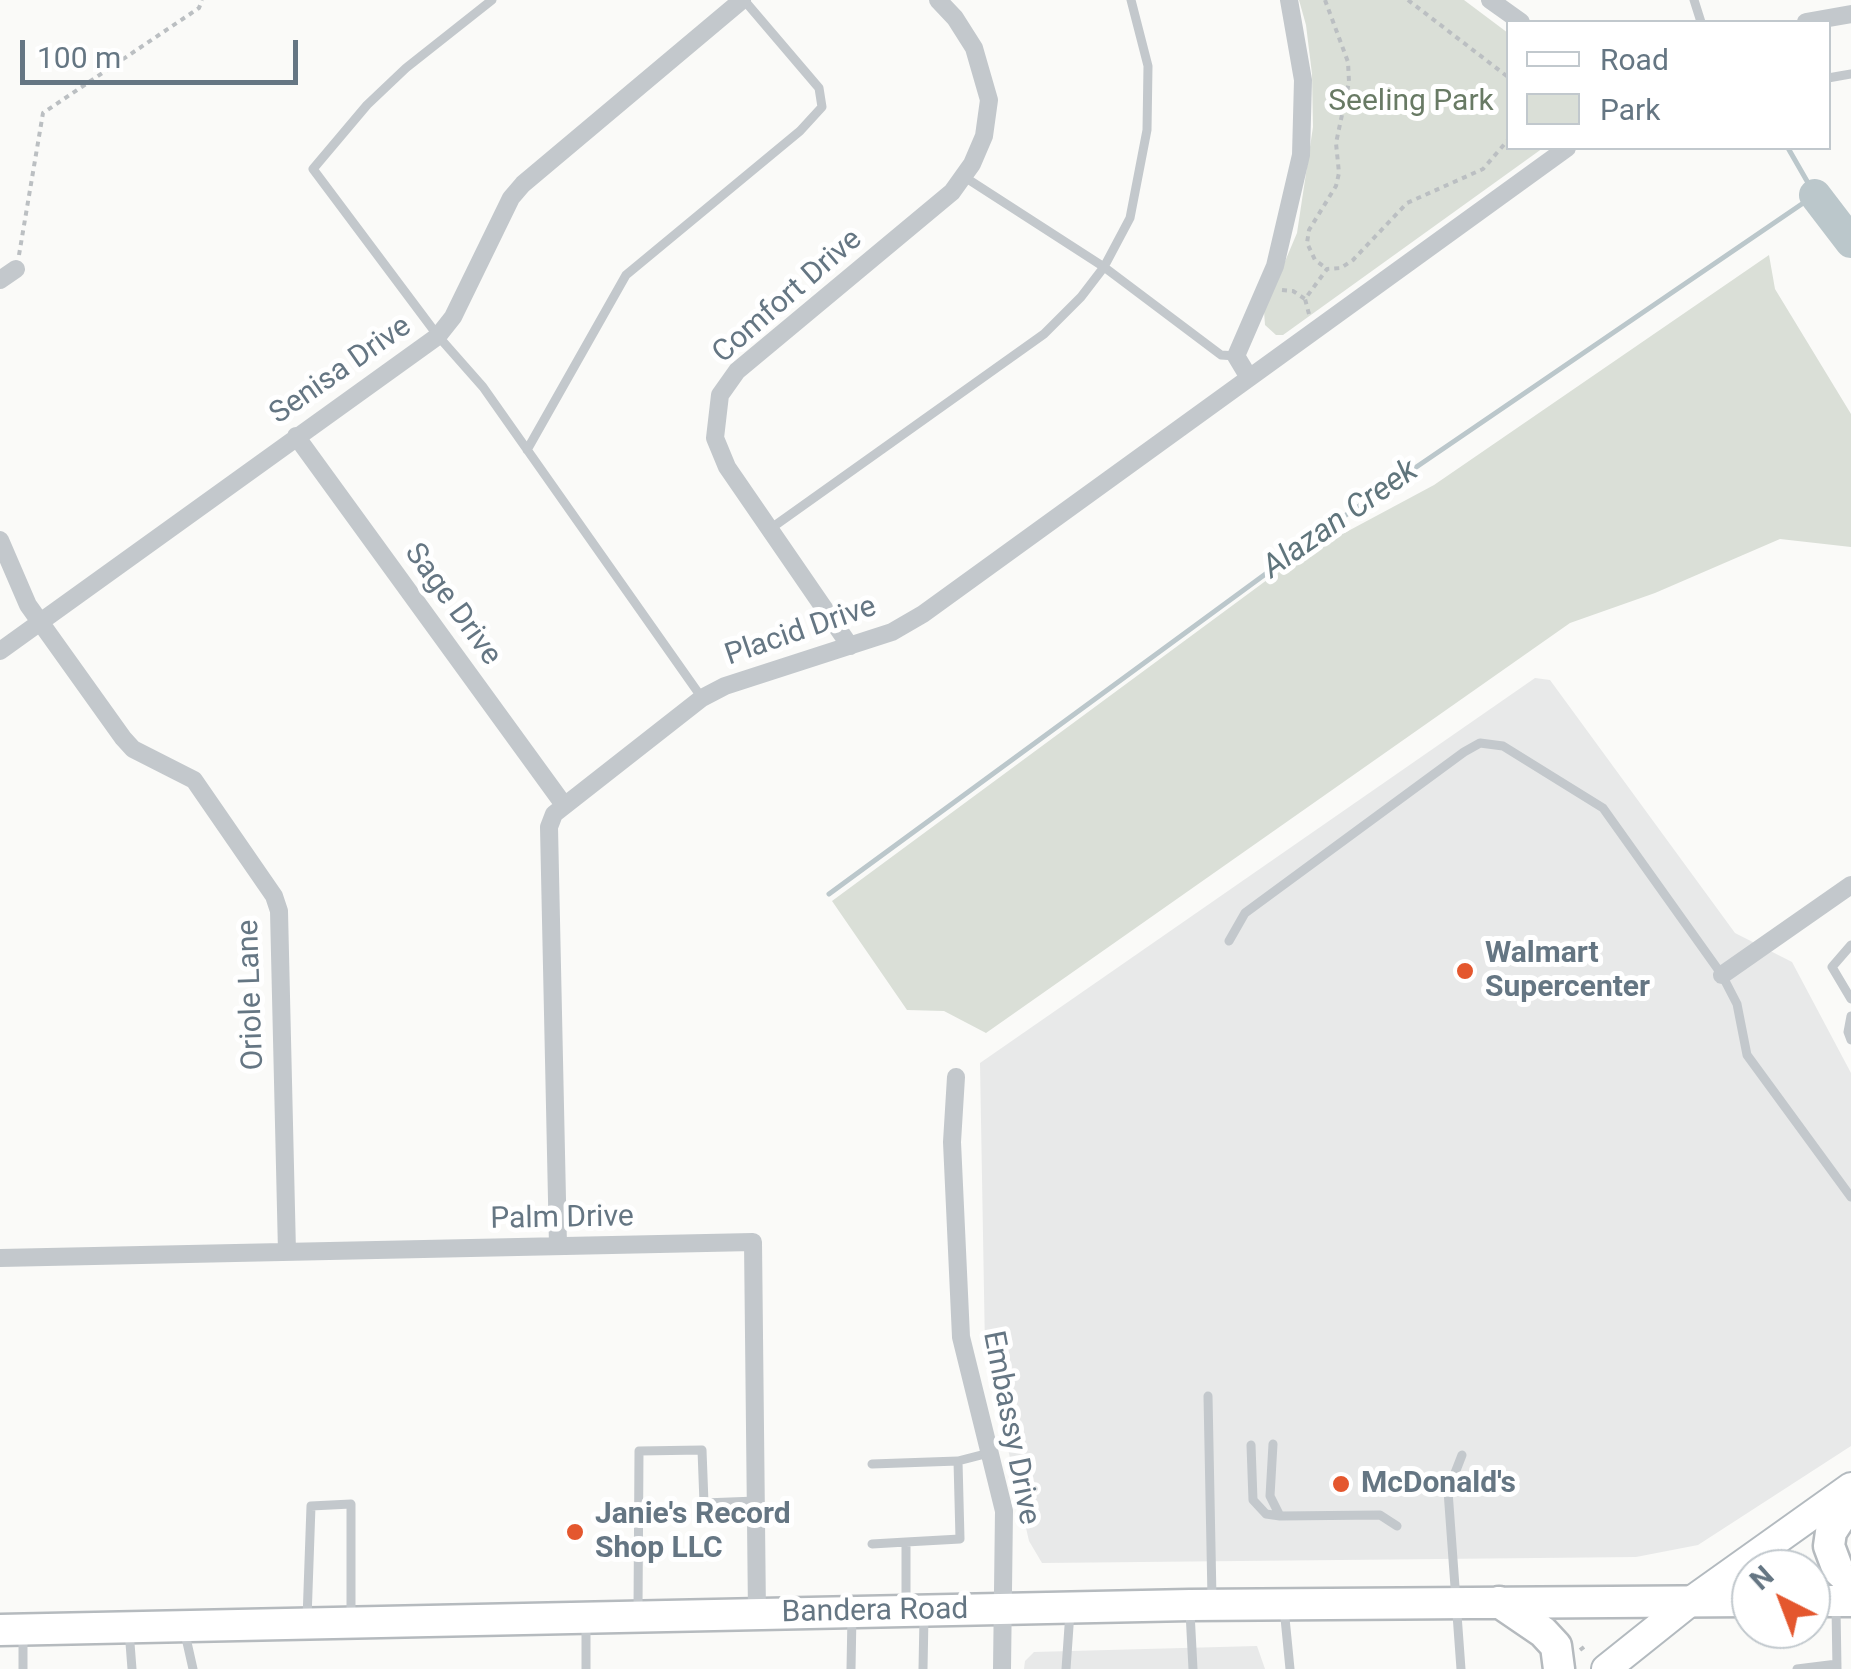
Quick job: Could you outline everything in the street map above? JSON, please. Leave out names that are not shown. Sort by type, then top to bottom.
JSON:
[{"type":"main road","points":[[1837,1596],[1838,1570],[1829,1546],[1831,1532],[1851,1501]]},
{"type":"main road","name":"Bandera Road","points":[[11,1630],[1005,1609],[1731,1601]]},
{"type":"main road","points":[[1499,1602],[1524,1617],[1556,1646],[1559,1669]]},
{"type":"street","name":"Senisa Drive","points":[[0,651],[438,336],[453,318],[511,198],[523,184],[743,0]]},
{"type":"street","name":"Comfort Drive","points":[[850,646],[727,466],[714,438],[720,395],[737,372],[934,208],[963,176],[984,136],[989,100],[974,48],[938,0]]},
{"type":"street","points":[[1248,376],[1236,356],[1284,237],[1301,155],[1303,80],[1289,0]]},
{"type":"street","points":[[1490,0],[1518,20]]},
{"type":"street","points":[[1817,20],[1851,14]]},
{"type":"street","name":"Placid Drive","points":[[564,805],[702,698],[725,686],[892,632],[922,614],[1564,150]]},
{"type":"street","name":"Sage Drive","points":[[296,436],[564,805]]},
{"type":"street","name":"Oriole Lane","points":[[0,540],[19,589],[133,749],[194,780],[274,896],[278,911],[287,1252]]},
{"type":"street","points":[[558,1246],[549,827],[550,819],[564,805]]},
{"type":"street","points":[[1722,975],[1851,885]]},
{"type":"street","name":"Embassy Drive","points":[[956,1078],[952,1142],[961,1337],[1004,1511],[1002,1669]]},
{"type":"street","name":"Palm Drive","points":[[0,1258],[753,1242],[757,1614]]},
{"type":"street","points":[[1595,1655],[1691,1601],[1851,1487]]},
{"type":"lane","points":[[492,0],[393,80],[313,169],[438,336],[483,387],[702,698]]},
{"type":"lane","points":[[528,450],[626,276],[800,131],[822,108],[819,88],[743,0]]},
{"type":"lane","points":[[770,529],[1044,334],[1104,267],[1130,218],[1147,130],[1148,66],[1132,0]]},
{"type":"lane","points":[[963,176],[1104,267],[1220,355],[1236,356]]},
{"type":"lane","points":[[1229,941],[1244,913],[1480,743],[1503,746],[1603,808],[1722,975],[1737,1004],[1747,1056],[1851,1198]]},
{"type":"lane","points":[[1851,945],[1832,967],[1851,999]]},
{"type":"lane","points":[[1851,1016],[1851,1040]]},
{"type":"lane","points":[[1194,1669],[1201,1606],[1208,1396]]},
{"type":"lane","points":[[1251,1444],[1253,1500],[1266,1514],[1380,1516],[1397,1526]]},
{"type":"lane","points":[[1273,1444],[1270,1496],[1280,1516]]},
{"type":"lane","points":[[638,1617],[639,1451],[702,1450],[704,1503],[756,1501]]},
{"type":"lane","points":[[872,1464],[958,1461],[991,1452]]},
{"type":"lane","points":[[1461,1669],[1448,1491],[1462,1455]]},
{"type":"lane","points":[[872,1544],[960,1539],[958,1461]]},
{"type":"lane","points":[[306,1624],[310,1506],[352,1504],[352,1623]]},
{"type":"lane","points":[[906,1542],[923,1669]]},
{"type":"lane","points":[[1796,1669],[1837,1667],[1837,1596]]},
{"type":"lane","points":[[1284,1605],[1290,1669]]},
{"type":"lane","points":[[1066,1669],[1070,1608]]},
{"type":"lane","points":[[851,1669],[852,1612]]},
{"type":"lane","points":[[586,1618],[586,1669]]},
{"type":"lane","points":[[184,1626],[193,1669]]},
{"type":"lane","points":[[129,1628],[132,1669]]},
{"type":"lane","points":[[11,1630],[23,1669]]},
{"type":"path","points":[[8,275],[43,112],[199,8],[202,0]]},
{"type":"path","points":[[1325,0],[1348,62],[1349,82],[1336,142],[1336,186],[1309,230],[1306,243],[1315,260],[1327,269],[1341,268],[1407,203],[1483,169],[1506,142]]},
{"type":"path","points":[[1408,0],[1506,75]]},
{"type":"path","points":[[1305,299],[1327,269]]},
{"type":"path","points":[[1266,289],[1293,291],[1305,299],[1317,327]]},
{"type":"shaded area","points":[[1535,678],[1550,680],[1735,933],[1792,962],[1851,1073],[1851,1446],[1698,1545],[1636,1557],[1042,1563],[1029,1541],[985,1349],[980,1063]]},
{"type":"shaded area","points":[[1257,1646],[1265,1669],[1024,1669],[1025,1661],[1034,1652]]},
{"type":"green space","name":"Seeling Park","points":[[1299,0],[1464,0],[1506,32],[1506,150],[1540,150],[1283,335],[1276,335],[1265,325],[1264,311],[1297,233],[1313,127],[1306,25]]},
{"type":"green space","points":[[1769,255],[1775,289],[1851,414],[1851,547],[1780,539],[1655,593],[1570,623],[986,1033],[944,1011],[907,1010],[832,901],[1294,560],[1434,485]]},
{"type":"waterway","name":"Alazan Creek","points":[[829,894],[1346,515],[1815,195],[1789,150]]},
{"type":"waterway","name":"Alazan Creek","points":[[1815,195],[1851,242]]},
{"type":"place","name":"Walmart Supercenter","points":[[1465,971]]},
{"type":"place","name":"McDonald's","points":[[1341,1484]]},
{"type":"place","name":"Janie's Record Shop LLC","points":[[575,1532]]}]
